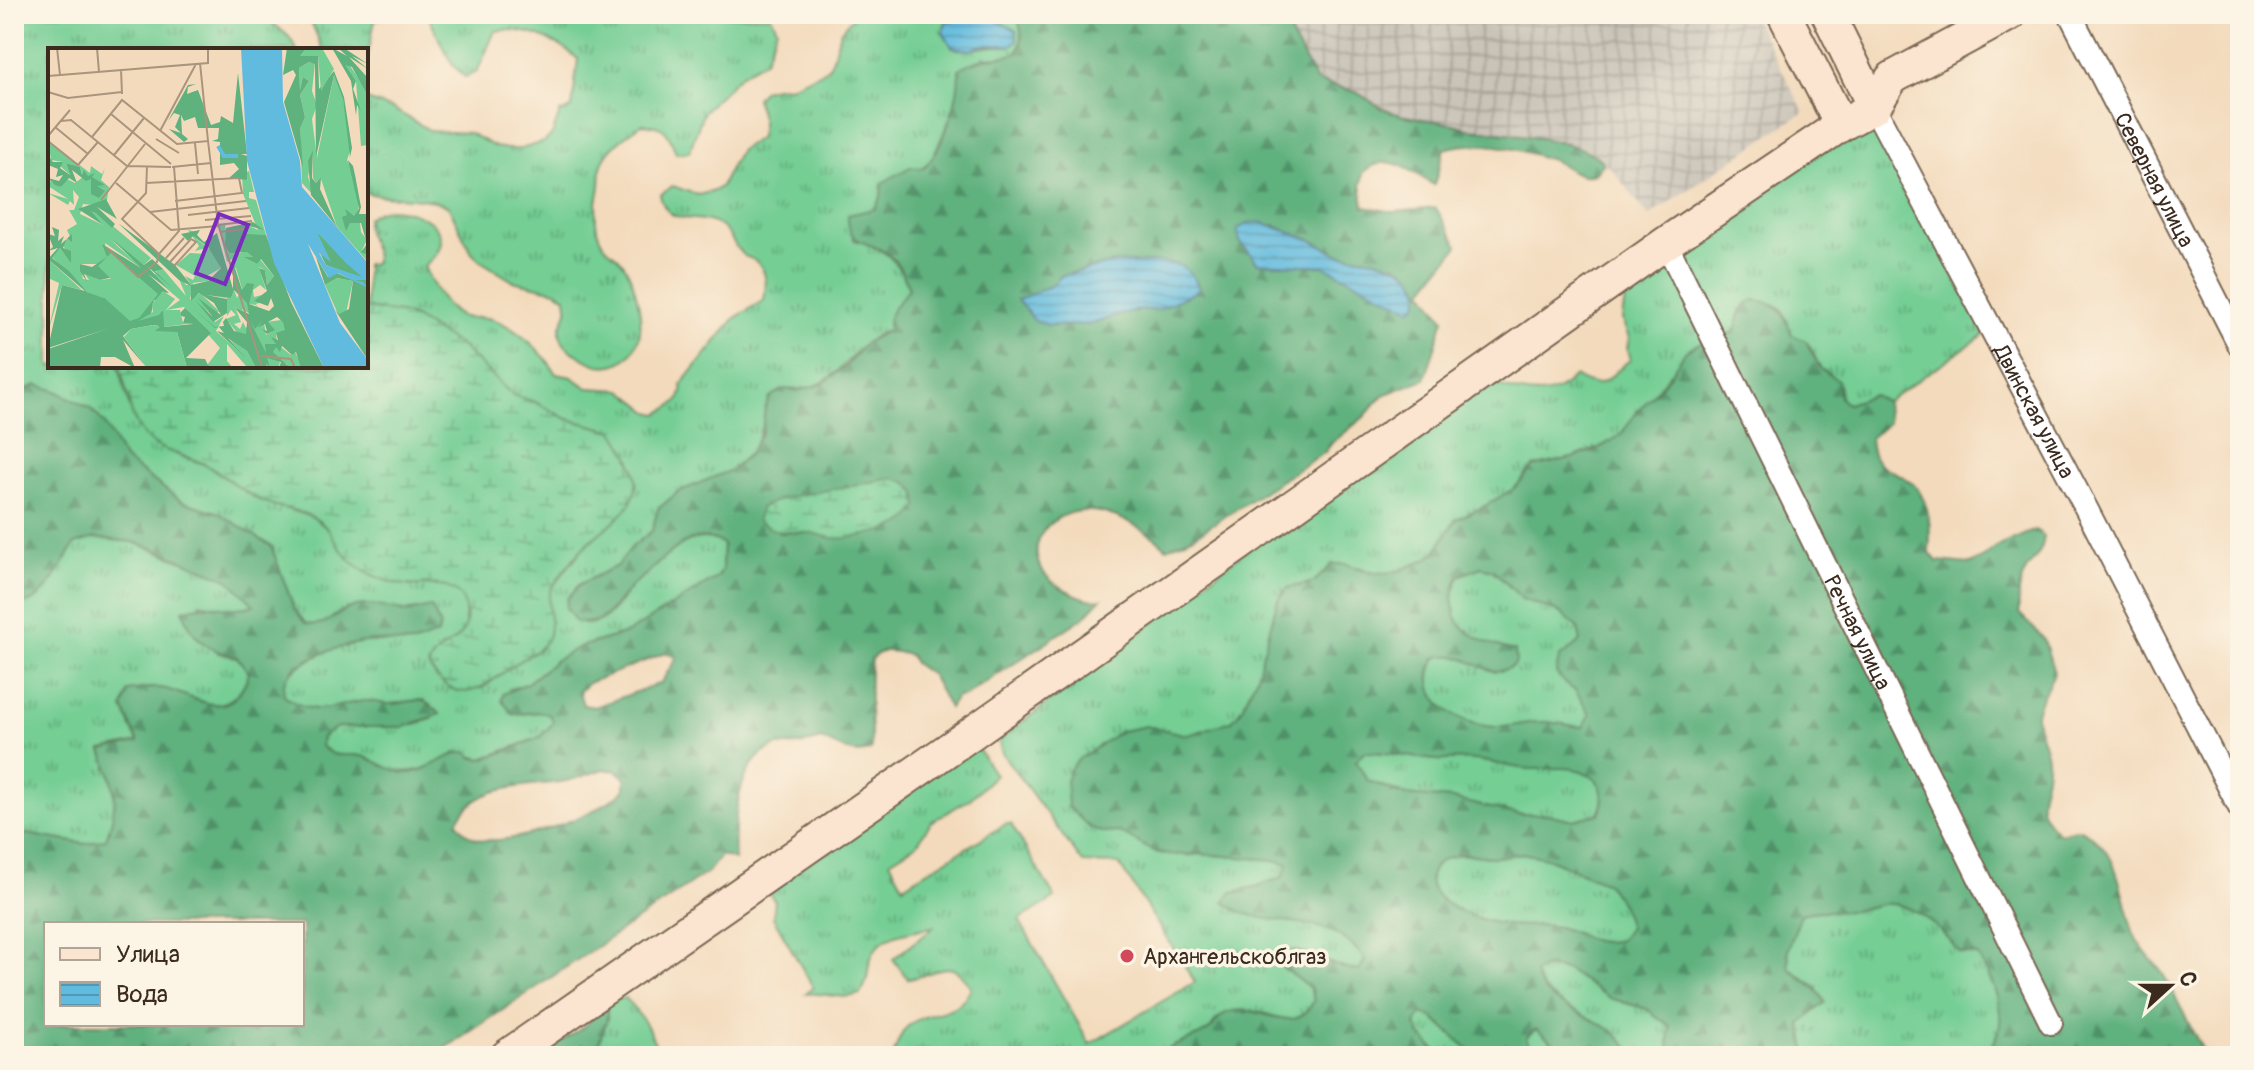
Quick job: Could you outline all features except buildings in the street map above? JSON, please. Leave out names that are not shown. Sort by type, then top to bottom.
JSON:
[{"type":"main road","points":[[1784,14],[1841,125]]},
{"type":"main road","name":"Двинская улица","points":[[1828,14],[1874,107]]},
{"type":"main road","points":[[507,1056],[972,733],[1666,243],[1841,125],[1874,107],[1892,78],[2010,14]]},
{"type":"street","name":"Северная улица","points":[[2070,14],[2240,346]]},
{"type":"street","name":"Двинская улица","points":[[1874,107],[2240,808]]},
{"type":"street","name":"Речная улица","points":[[1666,243],[2051,1023]]},
{"type":"shaded area","points":[[1280,14],[1752,14],[1804,112],[1649,216],[1610,167],[1595,154],[1533,136],[1467,129],[1400,115],[1356,92],[1316,81]]},
{"type":"green space","points":[[14,14],[263,14],[289,37],[296,48],[48,48],[48,368],[120,368],[128,402],[144,436],[180,456],[204,464],[259,500],[313,517],[330,531],[351,561],[372,575],[410,586],[448,587],[460,594],[465,604],[465,627],[461,637],[441,649],[435,677],[456,690],[483,688],[542,647],[549,609],[547,594],[583,548],[625,510],[614,431],[567,419],[535,402],[512,395],[462,347],[416,319],[368,308],[368,265],[375,263],[368,235],[368,218],[391,209],[417,215],[433,224],[441,238],[440,247],[424,266],[439,294],[455,313],[500,322],[528,341],[556,374],[572,377],[588,388],[622,390],[650,412],[658,414],[679,399],[682,384],[735,318],[764,300],[766,284],[759,264],[743,255],[724,229],[711,222],[676,216],[664,206],[660,195],[673,186],[698,195],[721,186],[739,151],[760,137],[762,122],[756,98],[763,90],[789,87],[826,70],[841,30],[856,14],[974,14],[946,22],[944,26],[956,49],[963,49],[1010,46],[1017,36],[1016,31],[985,14],[1016,14],[1022,39],[1019,49],[1016,54],[1000,58],[984,57],[960,83],[954,109],[932,160],[881,197],[875,209],[848,215],[854,240],[874,247],[889,257],[909,289],[891,312],[888,330],[861,347],[841,368],[817,385],[783,389],[764,420],[757,443],[749,454],[729,471],[678,492],[658,509],[652,531],[633,546],[617,566],[580,584],[567,599],[575,619],[585,624],[598,621],[610,614],[633,585],[670,553],[700,538],[723,544],[722,569],[718,577],[627,633],[579,647],[556,660],[526,684],[509,689],[523,714],[541,712],[550,715],[554,723],[540,737],[482,759],[458,752],[420,770],[402,771],[391,770],[363,757],[326,751],[321,746],[322,737],[337,727],[404,727],[432,719],[424,700],[388,704],[362,701],[328,709],[310,708],[291,701],[282,692],[283,683],[303,664],[344,645],[411,643],[422,609],[355,608],[339,612],[320,625],[305,623],[294,608],[271,546],[235,524],[181,501],[124,459],[91,409],[54,390],[18,390],[14,393]]},
{"type":"green space","points":[[308,14],[390,14],[375,20],[368,54],[368,48],[322,48]]},
{"type":"green space","points":[[422,14],[771,16],[777,28],[765,60],[740,75],[704,111],[689,152],[676,153],[665,131],[642,124],[617,143],[603,161],[596,207],[597,229],[603,243],[625,266],[639,310],[640,329],[635,347],[630,355],[616,364],[592,363],[567,348],[560,334],[567,308],[566,297],[556,291],[513,281],[479,260],[470,250],[449,207],[429,200],[368,193],[368,101],[393,109],[431,131],[469,133],[495,147],[507,149],[521,149],[544,142],[552,135],[560,113],[572,108],[578,59],[560,46],[528,33],[495,31],[477,72],[465,77],[448,56],[428,16]]},
{"type":"green space","points":[[1016,14],[1280,14],[1316,81],[1356,92],[1400,115],[1562,143],[1595,156],[1603,164],[1595,174],[1582,175],[1555,161],[1523,151],[1470,145],[1444,149],[1434,185],[1399,165],[1382,163],[1372,166],[1363,173],[1364,207],[1394,212],[1436,208],[1458,246],[1423,290],[1444,319],[1425,379],[1383,395],[1325,452],[1194,536],[1167,548],[1150,534],[1104,513],[1082,511],[1052,522],[1038,543],[1037,556],[1041,569],[1066,590],[1092,600],[1101,599],[1084,617],[965,696],[956,697],[949,708],[931,675],[914,663],[910,655],[889,651],[876,655],[871,659],[870,670],[871,750],[852,752],[821,739],[775,747],[760,756],[750,767],[739,797],[735,860],[721,855],[708,872],[434,1056],[14,1056],[14,834],[85,844],[106,839],[115,804],[102,750],[138,742],[123,708],[128,691],[161,688],[214,704],[224,704],[234,699],[249,673],[237,657],[202,642],[191,629],[183,610],[203,606],[236,608],[254,605],[228,579],[133,542],[94,538],[75,544],[51,583],[36,599],[14,606],[14,393],[37,385],[91,409],[104,423],[124,459],[181,501],[217,512],[271,546],[294,608],[305,623],[320,624],[349,608],[362,605],[409,611],[431,607],[440,625],[438,634],[414,643],[376,641],[349,645],[316,656],[290,674],[284,685],[285,697],[308,707],[325,709],[364,701],[389,704],[416,700],[433,707],[440,714],[404,727],[337,727],[322,737],[321,746],[326,751],[336,755],[362,756],[391,769],[411,772],[459,753],[467,752],[473,758],[482,759],[507,751],[540,737],[553,723],[550,715],[541,712],[513,714],[502,701],[503,694],[526,684],[556,660],[579,647],[627,633],[718,577],[722,569],[723,544],[712,539],[690,540],[670,552],[601,618],[586,623],[576,622],[566,608],[567,599],[580,584],[617,566],[633,546],[652,531],[658,509],[678,492],[729,471],[749,454],[762,432],[765,408],[770,397],[783,389],[797,391],[822,384],[847,365],[865,343],[888,330],[891,312],[909,288],[893,259],[855,238],[848,215],[875,209],[881,197],[882,183],[910,167],[923,168],[931,160],[949,122],[957,94],[959,69],[981,60],[1016,54],[1022,39]],"holes":[[[1274,225],[1338,254],[1376,259],[1402,268],[1418,303],[1411,308],[1324,266],[1258,263],[1240,242]],[[1117,262],[1166,263],[1186,269],[1199,290],[1159,309],[1132,311],[1092,324],[1048,325],[1018,300],[1053,285],[1061,276]],[[894,478],[906,521],[848,538],[807,532],[780,533],[798,496]],[[665,653],[677,657],[661,683],[595,707],[583,705],[579,692],[588,683]],[[603,769],[617,771],[625,778],[625,789],[597,808],[554,827],[509,839],[489,840],[469,835],[457,822],[476,800],[488,794],[566,781]]]},
{"type":"green space","points":[[1871,121],[1985,334],[1886,402],[1873,395],[1848,404],[1840,398],[1840,387],[1820,368],[1810,346],[1792,335],[1783,310],[1755,300],[1740,312],[1735,332],[1690,348],[1621,435],[1599,448],[1572,458],[1533,467],[1515,488],[1456,519],[1436,551],[1427,559],[1399,571],[1371,572],[1359,567],[1324,574],[1314,582],[1287,589],[1278,599],[1257,676],[1240,712],[1232,721],[1188,736],[1147,726],[1121,731],[1089,827],[1103,833],[1119,832],[1187,856],[1201,854],[1289,864],[1283,877],[1246,890],[1236,910],[1306,923],[1338,935],[1365,960],[1359,971],[1346,970],[1318,958],[1278,964],[1309,987],[1314,1000],[1307,1012],[1299,1018],[1290,1019],[1250,1011],[1224,1016],[1202,1034],[1159,1056],[893,1056],[907,1027],[923,1017],[950,1009],[965,998],[971,988],[964,977],[950,968],[908,979],[893,959],[935,926],[895,935],[879,944],[873,953],[860,994],[847,997],[806,994],[813,987],[773,917],[775,901],[753,874],[969,735],[995,775],[970,799],[931,822],[917,844],[890,861],[903,886],[1006,824],[1011,824],[1055,898],[1019,920],[1090,1044],[1195,982],[1119,864],[1083,863],[1002,753],[999,740],[1458,388],[1481,379],[1510,389],[1541,394],[1559,389],[1575,376],[1593,384],[1605,381],[1630,360],[1627,349],[1629,338],[1622,320],[1628,275]]},
{"type":"green space","points":[[1755,300],[1781,310],[1792,335],[1806,341],[1820,368],[1838,380],[1839,394],[1844,402],[1848,404],[1873,395],[1886,402],[1888,423],[1870,438],[1872,450],[1880,464],[1907,479],[1920,492],[1929,517],[1929,552],[1937,561],[1970,564],[1996,547],[2035,530],[2044,536],[2019,590],[2019,613],[2044,639],[2054,673],[2036,714],[2047,758],[2041,797],[2043,813],[2059,833],[2080,829],[2104,849],[2118,875],[2137,939],[2163,974],[2206,1056],[1981,1056],[1992,1046],[2000,1021],[1996,994],[1977,955],[1960,953],[1936,926],[1917,912],[1895,904],[1883,904],[1851,911],[1801,914],[1788,949],[1789,968],[1813,987],[1825,1002],[1801,1024],[1807,1056],[1669,1056],[1670,1026],[1647,1009],[1610,998],[1567,970],[1544,967],[1535,974],[1542,988],[1566,1007],[1612,1031],[1633,1056],[1570,1056],[1536,1029],[1526,1037],[1533,1056],[1476,1056],[1432,1017],[1421,1014],[1416,1025],[1420,1035],[1441,1056],[1159,1056],[1209,1030],[1228,1012],[1244,1010],[1289,1019],[1307,1011],[1314,1000],[1309,987],[1278,964],[1278,951],[1299,951],[1359,971],[1365,960],[1350,943],[1333,932],[1315,926],[1260,918],[1224,902],[1232,892],[1283,877],[1288,864],[1201,854],[1170,855],[1155,852],[1119,832],[1103,833],[1089,827],[1068,807],[1066,781],[1070,769],[1079,759],[1121,731],[1147,726],[1188,735],[1232,721],[1240,712],[1257,676],[1278,599],[1287,588],[1314,582],[1332,564],[1385,573],[1399,571],[1427,559],[1436,551],[1456,519],[1515,488],[1533,467],[1572,458],[1599,448],[1621,435],[1685,352],[1695,345],[1735,332],[1746,305]],"holes":[[[1481,567],[1493,570],[1522,599],[1561,613],[1578,628],[1581,641],[1559,658],[1556,673],[1576,691],[1590,715],[1583,727],[1545,722],[1501,727],[1482,725],[1455,716],[1436,698],[1430,673],[1435,658],[1458,657],[1496,671],[1516,663],[1515,651],[1474,636],[1457,619],[1453,607],[1459,576]],[[1363,752],[1373,752],[1437,760],[1470,759],[1530,769],[1576,770],[1591,776],[1599,784],[1602,803],[1599,814],[1573,820],[1547,814],[1518,814],[1452,799],[1406,795],[1368,781],[1356,761]],[[1522,853],[1547,858],[1607,883],[1622,905],[1629,928],[1620,940],[1601,942],[1557,927],[1508,925],[1460,911],[1448,905],[1432,888],[1432,871],[1445,858],[1460,855]]]},
{"type":"green space","points":[[368,308],[404,314],[462,347],[512,395],[535,402],[567,419],[614,431],[630,458],[636,487],[629,506],[581,550],[554,584],[549,597],[550,631],[545,642],[538,650],[482,687],[461,692],[439,680],[428,666],[465,627],[464,604],[455,591],[440,586],[399,584],[371,574],[348,558],[328,529],[316,519],[261,500],[202,463],[156,445],[138,427],[120,368],[368,368]]},
{"type":"green space","points":[[894,478],[906,482],[916,492],[918,506],[906,521],[882,531],[834,538],[776,530],[757,520],[761,507],[784,498]]},
{"type":"green space","points":[[94,538],[133,542],[228,579],[255,605],[238,610],[200,603],[218,653],[237,657],[249,673],[242,688],[224,703],[202,703],[164,689],[130,725],[138,742],[102,751],[115,804],[106,840],[85,844],[14,834],[14,606],[43,591],[75,544]]},
{"type":"green space","points":[[1481,567],[1493,570],[1522,599],[1561,613],[1578,628],[1581,641],[1571,650],[1565,684],[1576,691],[1590,715],[1584,727],[1545,722],[1482,726],[1455,716],[1436,698],[1431,687],[1431,673],[1436,658],[1452,655],[1495,672],[1514,651],[1473,636],[1456,619],[1453,607],[1459,576]]},
{"type":"green space","points":[[1363,752],[1573,768],[1596,780],[1602,793],[1602,803],[1598,814],[1573,820],[1407,795],[1368,781],[1356,761]]},
{"type":"green space","points":[[1522,853],[1547,858],[1607,883],[1622,905],[1629,928],[1620,940],[1601,942],[1557,927],[1508,925],[1486,920],[1448,905],[1432,888],[1432,871],[1445,858]]},
{"type":"green space","points":[[1885,903],[1918,913],[1960,953],[1977,955],[1994,986],[2002,1021],[1996,1039],[1985,1054],[1807,1056],[1801,1024],[1812,1011],[1817,987],[1789,968],[1788,949],[1801,914],[1818,909],[1850,911]]},
{"type":"green space","points":[[1544,967],[1567,970],[1600,992],[1647,1009],[1670,1026],[1669,1056],[1633,1056],[1613,1032],[1567,1007],[1542,988],[1535,974]]},
{"type":"green space","points":[[626,998],[646,1024],[661,1056],[601,1056],[598,1052],[607,1019],[606,1006],[611,1000]]},
{"type":"green space","points":[[606,1006],[607,1019],[598,1046],[601,1056],[539,1056],[579,1030]]},
{"type":"green space","points":[[1421,1014],[1432,1017],[1476,1056],[1441,1056],[1420,1035],[1416,1025]]},
{"type":"green space","points":[[1536,1029],[1570,1056],[1533,1056],[1526,1037]]},
{"type":"water","points":[[974,14],[1016,31],[1017,40],[1010,46],[984,45],[971,50],[952,47],[943,32],[946,22]]},
{"type":"water","points":[[1261,222],[1312,240],[1338,254],[1376,259],[1402,268],[1413,276],[1420,290],[1418,303],[1411,309],[1324,266],[1258,263],[1240,242],[1237,230],[1248,223]]},
{"type":"water","points":[[1118,262],[1177,264],[1193,277],[1199,290],[1159,309],[1132,311],[1092,324],[1063,326],[1034,320],[1017,300],[1053,285],[1061,276]]},
{"type":"place","name":"Архангельскоблгаз","points":[[1127,956]]}]
